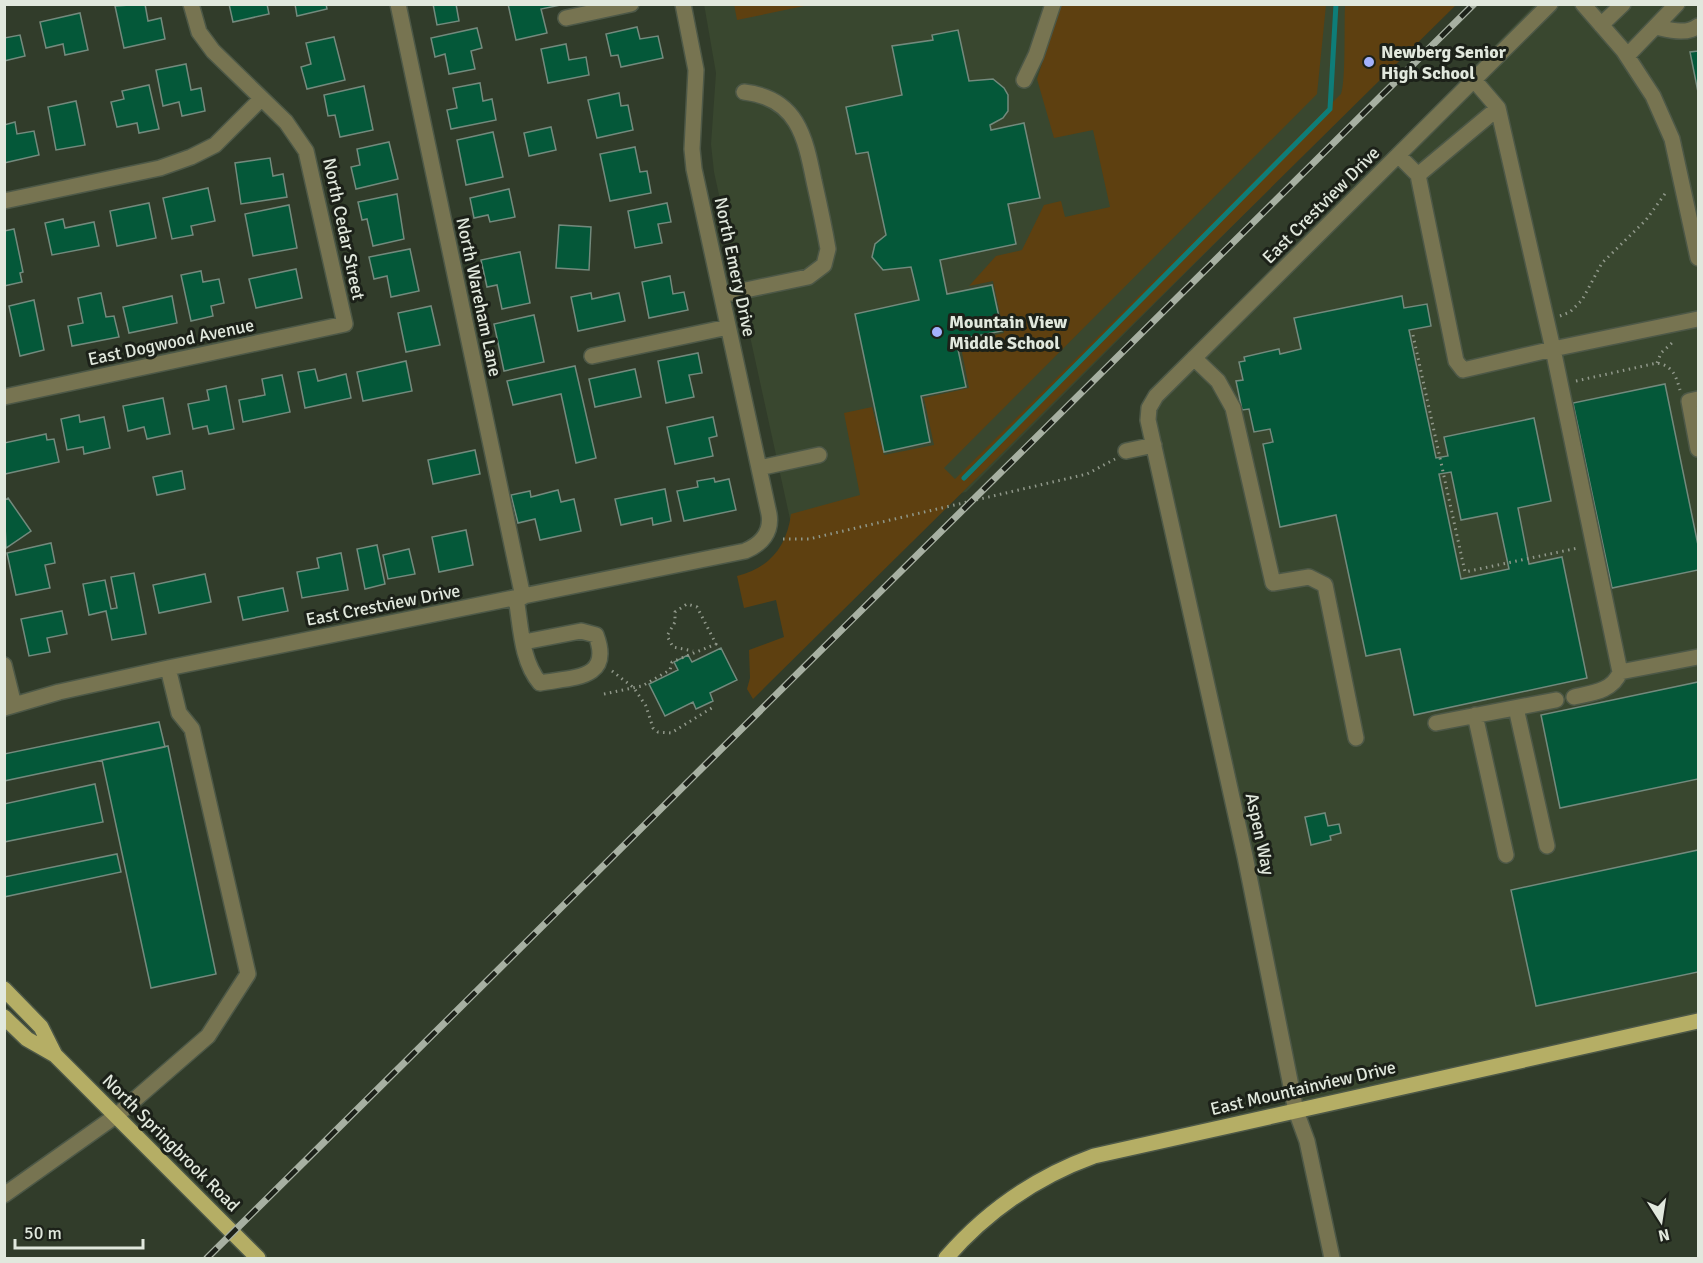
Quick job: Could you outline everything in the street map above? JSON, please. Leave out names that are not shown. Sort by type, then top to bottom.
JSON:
[{"type":"main road","name":"North Springbrook Road","points":[[4,989],[41,1027],[55,1054]]},
{"type":"main road","name":"North Springbrook Road","points":[[4,1017],[27,1040],[55,1054],[258,1258]]},
{"type":"main road","name":"East Mountainview Drive","points":[[946,1258],[1020,1192],[1059,1169],[1142,1144],[1698,1021]]},
{"type":"street","name":"North Cedar Street","points":[[191,4],[200,32],[213,51],[286,122],[306,151],[345,324]]},
{"type":"street","name":"North Wareham Lane","points":[[398,4],[519,597],[524,642],[529,670],[540,683],[590,674],[600,663],[602,651],[596,635],[581,631],[524,642]]},
{"type":"street","points":[[566,18],[631,4]]},
{"type":"street","name":"North Emery Drive","points":[[683,4],[696,70],[693,159],[770,519],[765,536]]},
{"type":"street","points":[[1024,80],[1036,55],[1053,4]]},
{"type":"street","name":"East Crestview Drive","points":[[1154,445],[1148,420],[1149,408],[1156,396],[1550,4]]},
{"type":"street","points":[[1582,4],[1628,56],[1653,96],[1672,139],[1696,234],[1698,258]]},
{"type":"street","points":[[1601,25],[1623,4]]},
{"type":"street","points":[[1628,56],[1677,4]]},
{"type":"street","points":[[1656,27],[1671,31],[1692,31],[1698,26]]},
{"type":"street","points":[[1474,80],[1498,108],[1561,384],[1620,672],[1617,681],[1600,691],[1574,697]]},
{"type":"street","points":[[722,295],[808,277],[824,265],[828,249],[807,148],[799,124],[772,99],[744,92]]},
{"type":"street","points":[[4,201],[159,168],[191,158],[215,145],[261,99]]},
{"type":"street","points":[[1418,175],[1498,108]]},
{"type":"street","points":[[1398,155],[1418,175],[1456,361],[1463,370],[1698,318]]},
{"type":"street","name":"East Dogwood Avenue","points":[[4,397],[345,324]]},
{"type":"street","points":[[592,356],[729,327]]},
{"type":"street","points":[[1194,358],[1218,381],[1233,408],[1273,583],[1309,577],[1325,585],[1356,738]]},
{"type":"street","points":[[1694,400],[1698,448]]},
{"type":"street","points":[[1126,451],[1154,445]]},
{"type":"street","name":"Aspen Way","points":[[1154,445],[1242,844],[1296,1111],[1307,1141],[1332,1258]]},
{"type":"street","points":[[759,468],[819,455]]},
{"type":"street","name":"East Crestview Drive","points":[[9,707],[168,668],[746,551],[765,536]]},
{"type":"street","points":[[1620,672],[1698,657]]},
{"type":"street","points":[[4,665],[9,707]]},
{"type":"street","points":[[4,1195],[117,1115],[208,1036],[248,974],[192,729],[178,713],[168,668]]},
{"type":"street","points":[[1436,723],[1556,700]]},
{"type":"street","points":[[1516,708],[1547,846]]},
{"type":"street","points":[[1475,716],[1506,855]]},
{"type":"path","points":[[1547,321],[1570,312],[1582,300],[1602,263],[1646,220],[1680,173]]},
{"type":"path","points":[[1657,363],[1661,353],[1673,342],[1680,322]]},
{"type":"path","points":[[1413,335],[1465,572],[1594,544]]},
{"type":"path","points":[[1561,384],[1657,363],[1666,364],[1675,373],[1681,393],[1694,400]]},
{"type":"path","points":[[783,539],[809,539],[1087,474],[1108,464],[1126,451]]},
{"type":"path","points":[[604,694],[634,688],[670,670],[672,662],[693,651],[704,650],[716,644],[697,607],[687,604],[675,612],[675,622],[668,636],[673,647],[693,651]]},
{"type":"path","points":[[612,671],[634,688],[646,706],[653,728],[666,733],[676,730],[694,716],[715,706]]},
{"type":"shaded area","name":"Mountain View Middle School","points":[[704,4],[1454,5],[966,492],[792,528],[714,172],[711,144],[716,73]]},
{"type":"shaded area","points":[[734,4],[809,4],[809,5],[737,20]]},
{"type":"shaded area","points":[[1061,5],[1326,5],[1317,94],[944,468],[955,479],[1341,94],[1345,5],[1456,5],[753,699],[747,689],[750,678],[749,650],[784,637],[776,600],[744,608],[737,576],[759,567],[775,554],[786,536],[791,514],[860,495],[844,413],[872,407],[884,455],[934,445],[924,398],[969,388],[960,342],[1004,333],[993,281],[969,286],[996,256],[1022,250],[1044,205],[1061,201],[1065,217],[1110,207],[1093,130],[1054,138],[1037,79]]},
{"type":"shaded area","points":[[1534,5],[1698,5],[1698,1024],[1296,1111],[1154,445],[1156,396]]},
{"type":"building","points":[[145,4],[148,21],[161,18],[165,39],[124,48],[115,6]]},
{"type":"building","points":[[229,4],[267,4],[269,14],[233,22]]},
{"type":"building","points":[[295,4],[326,4],[327,9],[297,16]]},
{"type":"building","points":[[433,4],[456,4],[459,21],[437,25]]},
{"type":"building","points":[[508,4],[561,5],[541,9],[547,33],[516,40]]},
{"type":"building","points":[[80,13],[88,50],[65,55],[63,44],[46,48],[40,22]]},
{"type":"building","points":[[637,27],[640,39],[658,36],[663,58],[621,67],[618,55],[611,56],[606,34]]},
{"type":"building","points":[[477,28],[482,48],[471,51],[475,69],[449,74],[445,54],[435,57],[431,38]]},
{"type":"building","points":[[958,30],[969,81],[993,79],[1004,88],[1008,95],[1008,111],[1003,118],[990,125],[991,130],[1024,123],[1040,198],[1008,204],[1016,244],[940,260],[947,294],[992,285],[1002,331],[956,340],[966,387],[921,396],[930,442],[884,452],[855,314],[919,300],[911,267],[883,270],[872,257],[875,244],[886,235],[868,152],[856,154],[846,107],[902,95],[892,46],[933,40],[932,35]]},
{"type":"building","points":[[20,35],[25,56],[4,61],[4,38]]},
{"type":"building","points":[[334,37],[345,80],[307,89],[301,67],[311,64],[306,43]]},
{"type":"building","points":[[566,44],[569,60],[586,57],[589,75],[548,83],[541,49]]},
{"type":"building","points":[[1698,51],[1698,92],[1690,52]]},
{"type":"building","points":[[186,64],[191,90],[201,88],[205,111],[182,116],[179,102],[163,106],[156,70]]},
{"type":"building","points":[[480,83],[483,101],[492,99],[496,120],[451,129],[447,110],[457,108],[453,88]]},
{"type":"building","points":[[149,85],[159,129],[139,133],[137,123],[117,127],[111,102],[124,99],[122,91]]},
{"type":"building","points":[[364,86],[373,130],[340,137],[335,115],[328,116],[324,95]]},
{"type":"building","points":[[619,93],[621,106],[628,105],[633,130],[597,138],[588,100]]},
{"type":"building","points":[[76,101],[85,145],[56,150],[48,107]]},
{"type":"building","points":[[15,122],[17,134],[34,131],[39,155],[4,163],[4,125]]},
{"type":"building","points":[[551,127],[556,150],[529,156],[524,133]]},
{"type":"building","points":[[493,132],[503,177],[466,185],[457,140]]},
{"type":"building","points":[[389,142],[398,179],[356,189],[351,167],[360,165],[357,149]]},
{"type":"building","points":[[635,147],[640,172],[647,171],[651,193],[610,201],[600,154]]},
{"type":"building","points":[[270,158],[273,176],[283,174],[287,197],[241,204],[235,163]]},
{"type":"building","points":[[208,188],[215,221],[191,226],[193,235],[172,239],[163,198]]},
{"type":"building","points":[[509,189],[515,217],[490,222],[488,215],[474,218],[470,198]]},
{"type":"building","points":[[397,194],[404,239],[373,246],[367,219],[362,220],[358,202]]},
{"type":"building","points":[[149,203],[156,238],[117,246],[110,211]]},
{"type":"building","points":[[667,203],[671,222],[658,224],[662,243],[635,248],[628,211]]},
{"type":"building","points":[[289,205],[297,248],[253,256],[245,214]]},
{"type":"building","points":[[63,219],[65,228],[94,222],[99,246],[52,255],[45,223]]},
{"type":"building","points":[[559,225],[591,227],[589,270],[556,268]]},
{"type":"building","points":[[14,229],[23,272],[20,273],[22,282],[4,286],[4,231]]},
{"type":"building","points":[[410,249],[419,291],[391,297],[387,276],[374,279],[369,257]]},
{"type":"building","points":[[520,252],[530,303],[502,309],[497,285],[487,287],[481,260]]},
{"type":"building","points":[[296,269],[302,298],[256,308],[249,279]]},
{"type":"building","points":[[201,271],[203,282],[219,279],[224,303],[211,306],[213,316],[191,321],[181,275]]},
{"type":"building","points":[[670,276],[673,294],[684,292],[688,310],[649,318],[642,282]]},
{"type":"building","points":[[101,293],[106,317],[114,316],[119,337],[72,346],[68,326],[83,323],[78,298]]},
{"type":"building","points":[[591,293],[592,299],[619,293],[625,321],[578,331],[571,297]]},
{"type":"building","points":[[172,296],[177,323],[129,333],[123,307]]},
{"type":"building","points":[[1402,296],[1404,308],[1427,304],[1431,326],[1409,330],[1436,458],[1448,456],[1444,437],[1534,418],[1551,501],[1518,508],[1529,564],[1562,557],[1587,678],[1414,715],[1400,649],[1366,656],[1336,515],[1280,527],[1263,444],[1273,442],[1270,429],[1254,432],[1249,409],[1242,410],[1236,381],[1243,380],[1239,362],[1245,361],[1244,357],[1279,349],[1280,354],[1301,349],[1294,318]],"holes":[[[1451,472],[1461,520],[1497,513],[1509,569],[1461,579],[1439,474]]]},
{"type":"building","points":[[34,300],[44,350],[20,356],[9,306]]},
{"type":"building","points":[[431,306],[440,345],[406,352],[398,313]]},
{"type":"building","points":[[534,315],[544,362],[504,371],[494,324]]},
{"type":"building","points":[[698,353],[702,373],[689,375],[694,397],[666,403],[658,361]]},
{"type":"building","points":[[406,361],[412,391],[363,401],[357,372]]},
{"type":"building","points":[[575,366],[596,458],[576,463],[561,394],[513,405],[507,381]]},
{"type":"building","points":[[315,369],[318,381],[346,374],[351,398],[305,408],[298,372]]},
{"type":"building","points":[[635,369],[641,397],[595,407],[589,379]]},
{"type":"building","points":[[282,375],[290,412],[243,422],[239,400],[265,395],[262,379]]},
{"type":"building","points":[[1665,384],[1698,545],[1698,570],[1612,588],[1573,403]]},
{"type":"building","points":[[226,386],[234,429],[209,434],[207,426],[193,429],[188,404],[209,400],[207,390]]},
{"type":"building","points":[[163,398],[170,434],[147,439],[144,427],[128,431],[123,406]]},
{"type":"building","points":[[79,415],[80,422],[104,417],[110,448],[84,454],[83,447],[67,450],[61,419]]},
{"type":"building","points":[[713,417],[717,436],[709,438],[713,456],[675,464],[667,427]]},
{"type":"building","points":[[46,434],[47,440],[54,439],[59,462],[5,474],[4,443]]},
{"type":"building","points":[[475,450],[480,474],[433,484],[428,460]]},
{"type":"building","points":[[182,471],[185,489],[157,495],[153,477]]},
{"type":"building","points":[[714,478],[715,482],[729,479],[736,510],[684,521],[677,491],[698,487],[697,481]]},
{"type":"building","points":[[665,489],[671,521],[653,525],[652,518],[621,525],[615,499]]},
{"type":"building","points":[[558,490],[561,502],[574,499],[581,531],[540,540],[535,519],[518,523],[511,495],[530,491],[531,497]]},
{"type":"building","points":[[8,498],[31,531],[6,548],[4,501]]},
{"type":"building","points":[[466,530],[473,565],[439,572],[432,537]]},
{"type":"building","points":[[51,543],[55,563],[45,565],[50,588],[16,595],[7,553]]},
{"type":"building","points":[[377,545],[385,584],[365,589],[357,549]]},
{"type":"building","points":[[409,549],[415,574],[388,579],[383,555]]},
{"type":"building","points":[[341,553],[348,590],[302,598],[297,572],[319,568],[317,558]]},
{"type":"building","points":[[134,573],[146,634],[112,640],[106,611],[89,615],[83,584],[105,580],[111,609],[117,608],[111,577]]},
{"type":"building","points":[[205,574],[211,602],[159,613],[153,585]]},
{"type":"building","points":[[283,588],[288,611],[243,620],[238,597]]},
{"type":"building","points":[[62,611],[67,634],[47,638],[50,652],[29,656],[21,619]]},
{"type":"building","points":[[721,648],[737,680],[710,693],[713,701],[696,709],[693,702],[665,716],[649,684],[678,670],[674,662],[688,655],[692,662]]},
{"type":"building","points":[[1698,682],[1698,779],[1560,808],[1541,715]]},
{"type":"building","points":[[159,722],[165,747],[4,781],[4,754]]},
{"type":"building","points":[[168,746],[216,974],[151,988],[102,760]]},
{"type":"building","points":[[95,784],[103,822],[4,842],[4,804]]},
{"type":"building","points":[[1325,813],[1328,826],[1339,824],[1341,833],[1330,836],[1331,840],[1311,845],[1305,817]]},
{"type":"building","points":[[1698,850],[1698,972],[1536,1006],[1511,890]]},
{"type":"building","points":[[117,854],[121,872],[4,897],[4,877]]},
{"type":"waterway","points":[[964,478],[1330,109],[1336,4]]},
{"type":"railway","points":[[207,1258],[1474,4]]},
{"type":"place","name":"Newberg Senior High School","points":[[1369,62]]},
{"type":"place","name":"Mountain View Middle School","points":[[937,332]]}]
